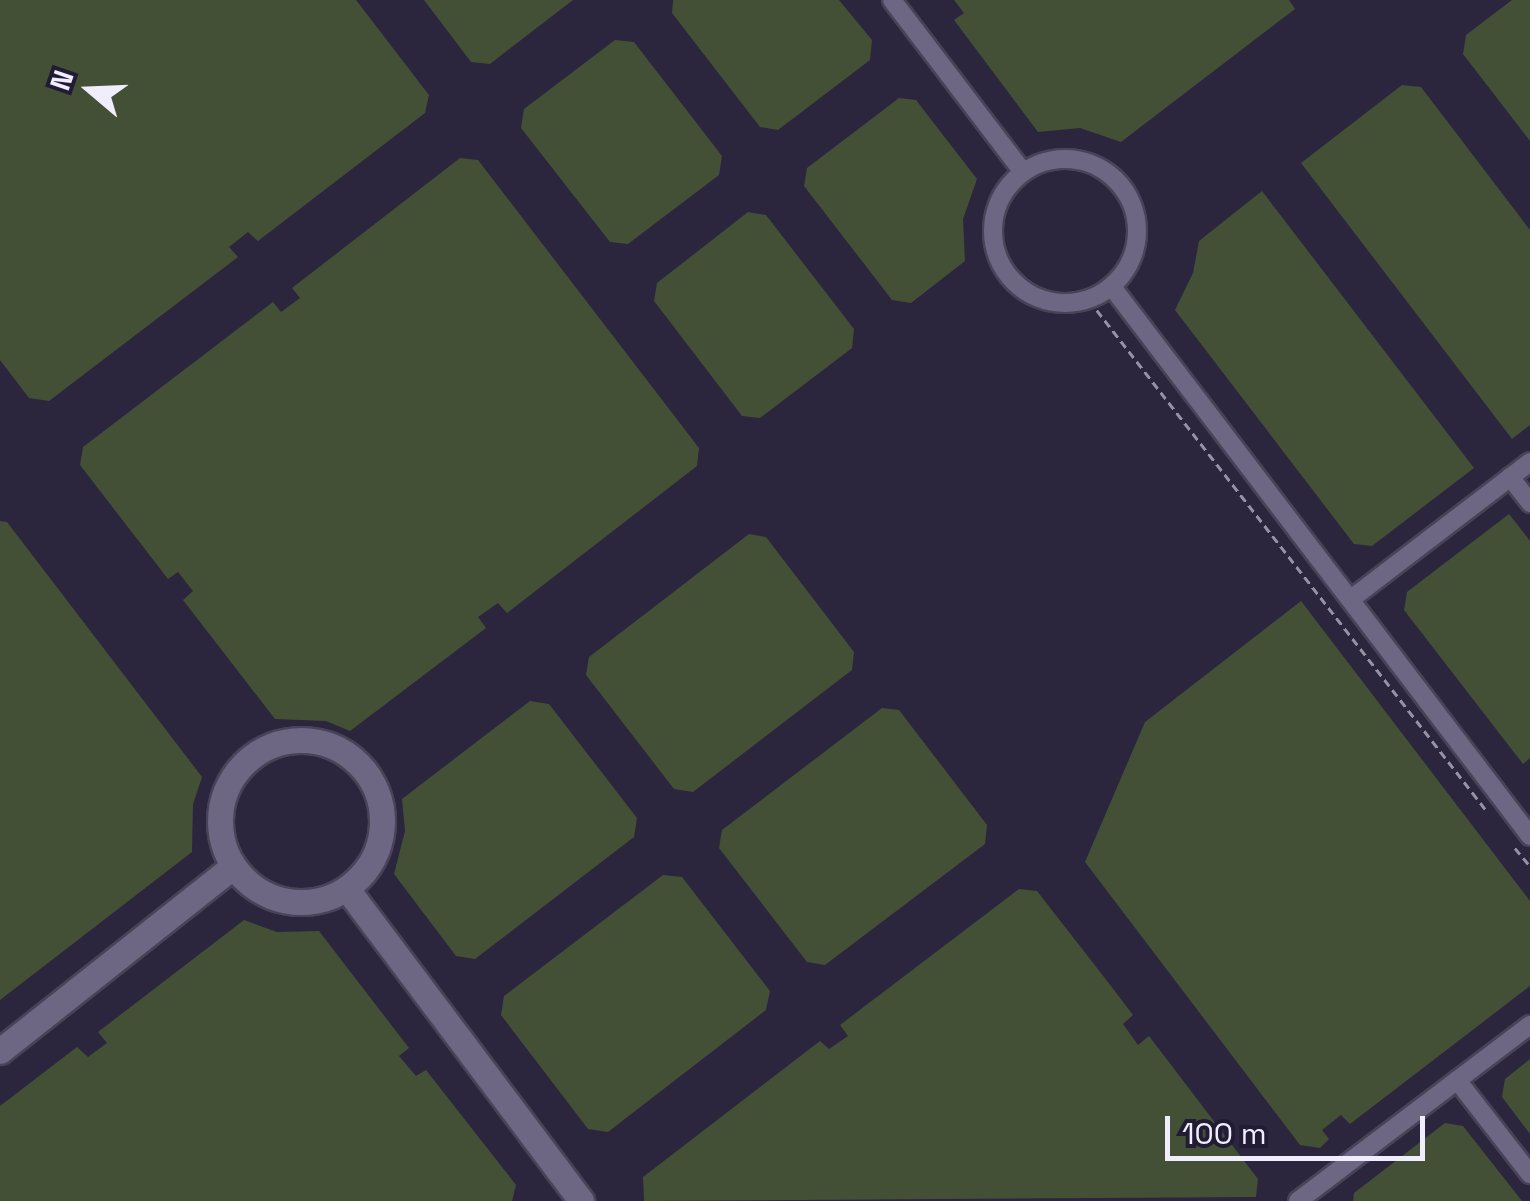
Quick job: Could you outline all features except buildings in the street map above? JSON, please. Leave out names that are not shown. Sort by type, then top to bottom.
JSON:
[{"type":"street","points":[[892,0],[1023,172]]},
{"type":"street","points":[[1045,161],[1092,163],[1128,194],[1137,224],[1134,254],[1112,287],[1089,300],[1050,303],[1030,295],[999,261],[995,212],[1023,172],[1045,161]]},
{"type":"street","points":[[1112,287],[1530,836]]},
{"type":"street","points":[[1351,599],[1530,462]]},
{"type":"street","points":[[1510,477],[1530,503]]},
{"type":"street","points":[[320,742],[364,770],[383,819],[374,857],[348,888],[299,904],[272,898],[232,868],[219,822],[231,778],[268,746],[320,742]]},
{"type":"street","points":[[0,1052],[232,868]]},
{"type":"street","points":[[348,888],[582,1201]]},
{"type":"street","points":[[1304,1199],[1530,1025]]},
{"type":"street","points":[[1458,1080],[1530,1174]]},
{"type":"path","points":[[1089,300],[1494,820]]},
{"type":"path","points":[[1506,836],[1530,866]]},
{"type":"green space","points":[[0,0],[356,0],[429,95],[425,113],[258,241],[248,232],[229,247],[238,257],[49,401],[29,398],[0,360]]},
{"type":"green space","points":[[424,0],[573,0],[490,64],[471,62]]},
{"type":"green space","points":[[673,0],[839,0],[872,40],[870,60],[778,130],[760,127],[672,13]]},
{"type":"green space","points":[[954,0],[1289,0],[1295,9],[1121,142],[1080,128],[1038,132],[954,20],[964,13]]},
{"type":"green space","points":[[1512,0],[1530,0],[1530,141],[1463,54],[1466,35]]},
{"type":"green space","points":[[615,40],[634,42],[722,156],[719,175],[628,244],[610,242],[521,128],[524,109]]},
{"type":"green space","points":[[1402,85],[1421,87],[1530,230],[1530,425],[1512,439],[1301,163]]},
{"type":"green space","points":[[899,98],[916,100],[977,179],[963,219],[965,261],[911,303],[892,300],[804,186],[807,168]]},
{"type":"green space","points":[[460,158],[478,160],[699,448],[697,466],[507,613],[498,603],[478,617],[486,628],[350,731],[326,721],[275,719],[183,600],[193,591],[178,572],[168,579],[80,465],[83,447],[273,302],[281,312],[300,298],[292,288]]},
{"type":"green space","points":[[1262,191],[1474,468],[1372,546],[1354,544],[1175,310],[1193,273],[1199,241]]},
{"type":"green space","points":[[748,212],[766,215],[854,329],[852,348],[760,418],[742,416],[654,301],[657,283]]},
{"type":"green space","points":[[1509,514],[1530,541],[1530,758],[1523,764],[1404,610],[1407,592]]},
{"type":"green space","points":[[0,521],[7,522],[202,777],[193,804],[192,852],[0,1000]]},
{"type":"green space","points":[[749,534],[766,537],[854,652],[852,670],[693,792],[674,789],[586,675],[589,657]]},
{"type":"green space","points":[[1301,601],[1530,901],[1530,986],[1350,1124],[1341,1115],[1322,1130],[1329,1139],[1320,1148],[1300,1145],[1085,862],[1145,722]]},
{"type":"green space","points":[[530,701],[549,704],[637,818],[634,837],[475,959],[456,956],[394,874],[405,831],[402,799]]},
{"type":"green space","points":[[882,708],[899,710],[987,825],[985,844],[825,965],[807,962],[719,848],[722,830]]},
{"type":"green space","points":[[663,875],[682,877],[770,991],[766,1010],[608,1132],[588,1129],[501,1015],[504,996]]},
{"type":"green space","points":[[1019,889],[1037,891],[1111,986],[1133,1015],[1123,1024],[1138,1045],[1149,1036],[1258,1179],[1256,1197],[644,1201],[643,1177],[820,1041],[829,1049],[848,1036],[840,1025]]},
{"type":"green space","points":[[244,920],[277,932],[319,931],[409,1048],[399,1056],[416,1076],[426,1070],[516,1185],[512,1201],[0,1201],[0,1106],[77,1047],[88,1057],[107,1043],[98,1032]]},
{"type":"green space","points":[[1530,1059],[1530,1134],[1502,1097],[1505,1079]]},
{"type":"green space","points":[[1445,1123],[1463,1126],[1522,1201],[1353,1201],[1354,1193]]}]
